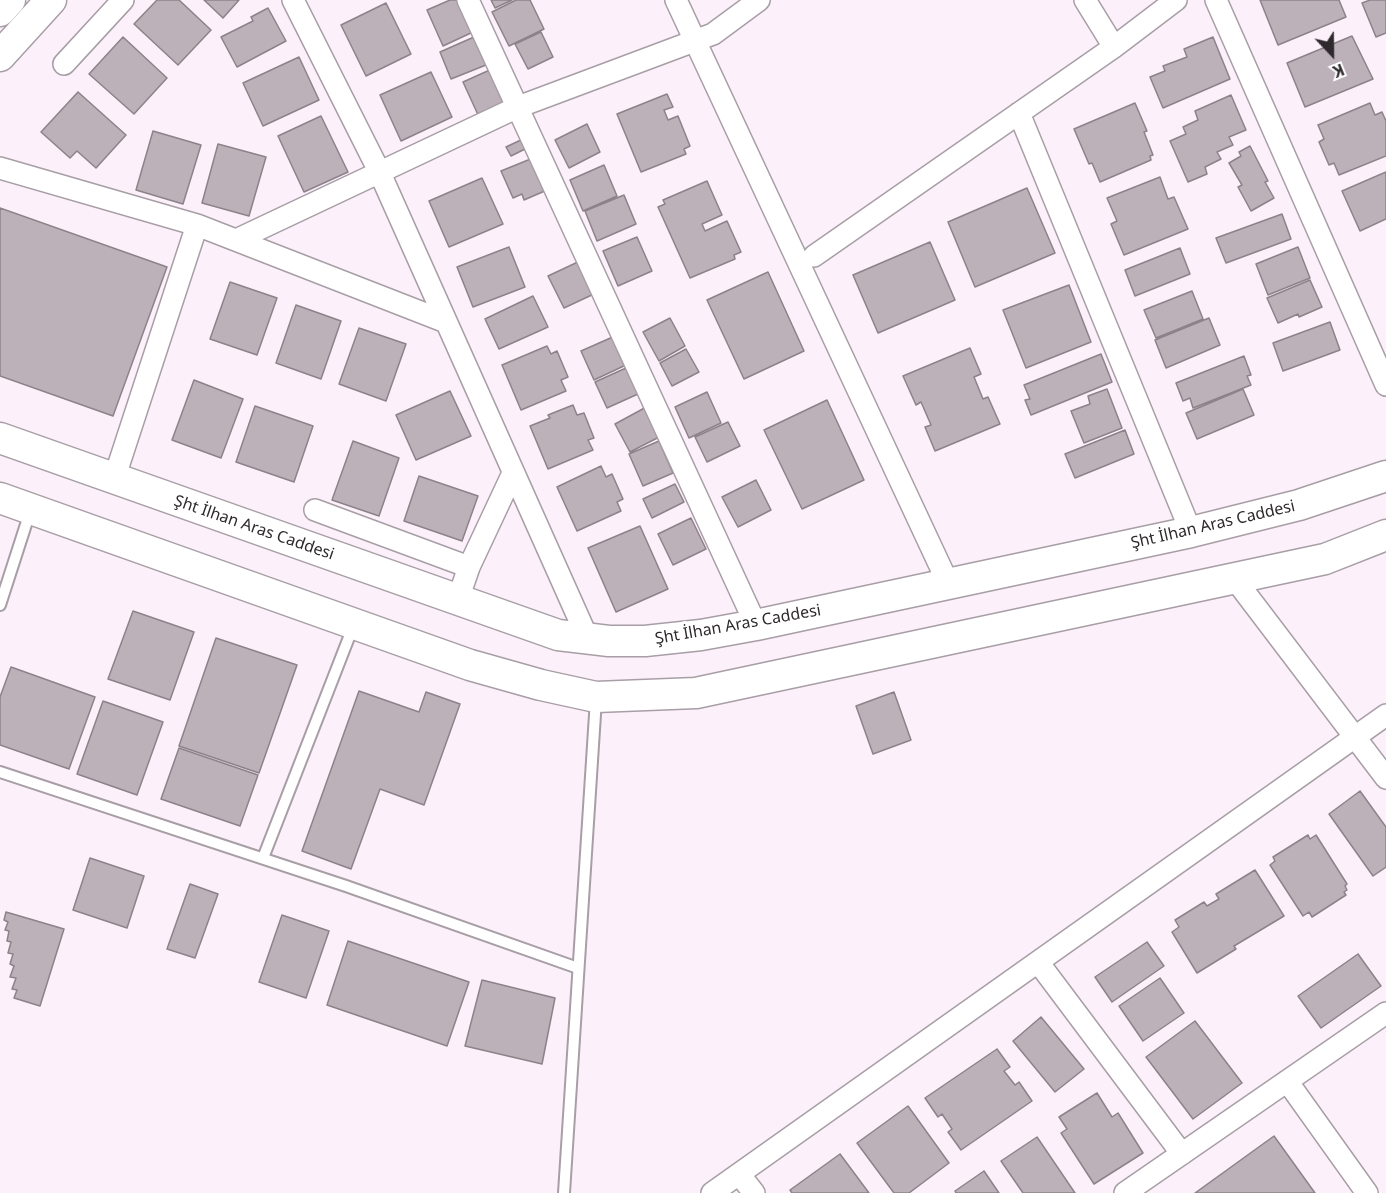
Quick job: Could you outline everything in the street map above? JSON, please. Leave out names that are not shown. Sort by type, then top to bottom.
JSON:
[{"type":"main road","points":[[0,11],[10,0]]},
{"type":"main road","points":[[0,56],[51,0]]},
{"type":"main road","name":"Şht İlhan Aras Caddesi","points":[[0,438],[558,635],[588,639],[645,641],[701,635],[756,625],[1191,532],[1299,505],[1386,476]]},
{"type":"main road","points":[[0,498],[470,665],[541,685],[596,697],[696,693],[1325,559],[1386,535]]},
{"type":"street","points":[[64,64],[123,0]]},
{"type":"street","points":[[292,0],[379,171],[588,639]]},
{"type":"street","points":[[468,0],[756,625]]},
{"type":"street","points":[[676,0],[948,584]]},
{"type":"street","points":[[236,240],[518,107],[713,34],[759,0]]},
{"type":"street","points":[[1084,0],[1114,47]]},
{"type":"street","points":[[814,256],[1114,47],[1176,0]]},
{"type":"street","points":[[1216,0],[1386,385]]},
{"type":"street","points":[[1019,113],[1191,532]]},
{"type":"street","points":[[0,168],[197,225],[446,322]]},
{"type":"street","points":[[114,478],[197,225]]},
{"type":"street","points":[[458,599],[470,567],[513,473]]},
{"type":"street","points":[[315,510],[470,567]]},
{"type":"street","points":[[1234,578],[1386,778]]},
{"type":"street","points":[[712,1193],[1386,715]]},
{"type":"street","points":[[1038,962],[1182,1154]]},
{"type":"street","points":[[1125,1193],[1386,1013]]},
{"type":"street","points":[[1287,1081],[1367,1193]]},
{"type":"street","points":[[740,1174],[754,1193]]},
{"type":"lane","points":[[0,605],[31,509]]},
{"type":"lane","points":[[263,858],[355,624]]},
{"type":"lane","points":[[564,1193],[596,697]]},
{"type":"lane","points":[[0,772],[263,858],[578,968]]},
{"type":"building","points":[[157,0],[179,0],[211,30],[178,65],[134,24]]},
{"type":"building","points":[[204,0],[239,0],[223,18]]},
{"type":"building","points":[[450,0],[459,0],[473,32],[443,46],[427,10]]},
{"type":"building","points":[[491,0],[512,0],[495,8]]},
{"type":"building","points":[[516,0],[530,0],[544,29],[509,46],[492,12]]},
{"type":"building","points":[[1260,0],[1339,0],[1346,17],[1278,45]]},
{"type":"building","points":[[1370,0],[1386,0],[1386,33],[1376,37],[1362,3]]},
{"type":"building","points":[[386,3],[411,54],[366,76],[341,25]]},
{"type":"building","points":[[268,8],[286,41],[237,67],[221,37],[253,21],[251,17]]},
{"type":"building","points":[[541,32],[553,57],[528,69],[515,44]]},
{"type":"building","points":[[1352,36],[1373,79],[1305,107],[1287,63]]},
{"type":"building","points":[[123,37],[167,78],[134,114],[89,74]]},
{"type":"building","points":[[474,37],[486,65],[451,79],[440,52]]},
{"type":"building","points":[[1213,37],[1230,79],[1163,108],[1150,77],[1165,71],[1163,66],[1187,57],[1184,49]]},
{"type":"building","points":[[299,57],[319,100],[263,126],[243,83]]},
{"type":"building","points":[[492,69],[508,104],[479,117],[463,82]]},
{"type":"building","points":[[431,72],[452,117],[401,141],[380,95]]},
{"type":"building","points":[[78,92],[126,135],[96,168],[77,151],[70,158],[41,132]]},
{"type":"building","points":[[667,94],[673,107],[664,110],[668,120],[678,116],[690,146],[684,149],[686,154],[641,172],[617,114]]},
{"type":"building","points":[[1231,95],[1246,130],[1229,137],[1233,145],[1217,152],[1221,159],[1205,167],[1207,174],[1188,182],[1170,141],[1186,134],[1183,127],[1198,120],[1195,111]]},
{"type":"building","points":[[1135,103],[1147,131],[1144,132],[1153,155],[1150,156],[1151,160],[1100,182],[1092,163],[1089,164],[1074,129]]},
{"type":"building","points":[[1370,103],[1375,115],[1382,112],[1386,121],[1386,156],[1339,175],[1334,163],[1329,165],[1319,142],[1324,139],[1318,125]]},
{"type":"building","points":[[321,116],[348,172],[304,192],[278,136]]},
{"type":"building","points":[[587,124],[600,152],[569,168],[555,140]]},
{"type":"building","points":[[153,131],[201,145],[183,204],[136,190]]},
{"type":"building","points":[[525,138],[529,147],[511,156],[506,147]]},
{"type":"building","points":[[218,144],[266,157],[249,216],[202,203]]},
{"type":"building","points":[[1250,146],[1274,198],[1251,211],[1238,187],[1242,185],[1229,163],[1241,156],[1239,152]]},
{"type":"building","points":[[533,158],[547,190],[524,200],[522,194],[513,198],[501,171]]},
{"type":"building","points":[[604,165],[617,196],[583,211],[570,180]]},
{"type":"building","points":[[1386,172],[1386,219],[1360,231],[1342,191]]},
{"type":"building","points":[[1160,177],[1168,199],[1174,197],[1188,229],[1124,255],[1111,224],[1117,221],[1107,198]]},
{"type":"building","points":[[482,178],[503,224],[449,247],[429,201]]},
{"type":"building","points":[[707,181],[722,215],[702,224],[705,231],[727,221],[741,252],[734,255],[735,259],[690,278],[658,207],[665,204],[663,200]]},
{"type":"building","points":[[1027,188],[1055,253],[975,287],[948,222]]},
{"type":"building","points":[[624,195],[636,224],[597,241],[585,211]]},
{"type":"building","points":[[0,208],[167,267],[113,416],[0,376]]},
{"type":"building","points":[[1282,214],[1291,239],[1226,263],[1216,238]]},
{"type":"building","points":[[637,237],[652,271],[618,286],[603,251]]},
{"type":"building","points":[[930,242],[955,300],[878,333],[853,275]]},
{"type":"building","points":[[509,247],[525,287],[473,307],[457,267]]},
{"type":"building","points":[[1298,247],[1310,278],[1268,295],[1256,264]]},
{"type":"building","points":[[1180,248],[1190,274],[1135,296],[1125,270]]},
{"type":"building","points":[[580,261],[596,293],[564,308],[548,276]]},
{"type":"building","points":[[768,272],[804,351],[744,379],[707,300]]},
{"type":"building","points":[[1310,280],[1322,307],[1278,323],[1267,298]]},
{"type":"building","points":[[230,282],[277,298],[257,355],[210,339]]},
{"type":"building","points":[[1069,285],[1091,342],[1026,368],[1003,310]]},
{"type":"building","points":[[1192,291],[1203,319],[1156,338],[1144,310]]},
{"type":"building","points":[[533,296],[548,327],[499,349],[485,319]]},
{"type":"building","points":[[296,305],[341,321],[321,379],[276,363]]},
{"type":"building","points":[[670,318],[685,346],[659,361],[643,332]]},
{"type":"building","points":[[1209,318],[1220,345],[1166,368],[1155,340]]},
{"type":"building","points":[[1330,322],[1340,350],[1283,371],[1273,343]]},
{"type":"building","points":[[359,328],[406,344],[386,401],[339,384]]},
{"type":"building","points":[[615,336],[628,364],[594,380],[581,351]]},
{"type":"building","points":[[547,346],[551,354],[557,351],[568,377],[561,380],[566,391],[521,410],[502,365]]},
{"type":"building","points":[[970,348],[981,374],[974,377],[983,399],[988,397],[1000,424],[935,451],[925,427],[931,425],[921,402],[916,405],[903,376]]},
{"type":"building","points":[[686,349],[699,372],[672,386],[660,363]]},
{"type":"building","points":[[1101,354],[1112,382],[1031,415],[1025,400],[1030,399],[1024,385]]},
{"type":"building","points":[[1244,356],[1251,375],[1247,376],[1251,385],[1193,408],[1190,398],[1183,401],[1176,383]]},
{"type":"building","points":[[626,368],[638,394],[607,408],[595,382]]},
{"type":"building","points":[[194,380],[243,399],[221,458],[172,440]]},
{"type":"building","points":[[1107,389],[1122,428],[1084,443],[1071,411],[1090,404],[1088,396]]},
{"type":"building","points":[[1243,389],[1254,415],[1197,439],[1186,413]]},
{"type":"building","points":[[450,391],[471,436],[416,460],[396,415]]},
{"type":"building","points":[[707,392],[721,423],[689,438],[675,407]]},
{"type":"building","points":[[827,400],[864,480],[802,509],[764,430]]},
{"type":"building","points":[[573,405],[577,415],[584,413],[594,438],[588,440],[593,450],[548,469],[530,426],[550,418],[548,415]]},
{"type":"building","points":[[650,405],[665,434],[630,452],[615,424]]},
{"type":"building","points":[[255,406],[313,426],[294,482],[236,462]]},
{"type":"building","points":[[728,422],[740,446],[707,462],[695,437]]},
{"type":"building","points":[[1125,430],[1134,454],[1075,478],[1065,454]]},
{"type":"building","points":[[353,441],[399,458],[379,516],[332,500]]},
{"type":"building","points":[[659,441],[673,473],[643,486],[629,454]]},
{"type":"building","points":[[601,466],[606,477],[612,474],[623,499],[617,502],[621,511],[577,531],[557,487]]},
{"type":"building","points":[[419,476],[478,496],[462,541],[404,521]]},
{"type":"building","points":[[756,480],[771,510],[738,527],[722,497]]},
{"type":"building","points":[[675,484],[684,502],[652,518],[643,499]]},
{"type":"building","points":[[691,518],[706,549],[673,565],[658,534]]},
{"type":"building","points":[[640,526],[668,589],[616,612],[588,548]]},
{"type":"building","points":[[133,611],[194,632],[170,700],[108,679]]},
{"type":"building","points":[[216,638],[297,665],[259,773],[179,746]]},
{"type":"building","points":[[11,667],[95,697],[69,769],[0,745],[0,697]]},
{"type":"building","points":[[359,691],[419,712],[426,692],[460,704],[424,805],[380,789],[351,869],[302,851]]},
{"type":"building","points":[[894,692],[911,740],[873,754],[856,706]]},
{"type":"building","points":[[103,701],[163,722],[137,795],[77,774]]},
{"type":"building","points":[[179,748],[258,775],[240,826],[161,799]]},
{"type":"building","points":[[1360,791],[1386,827],[1386,867],[1373,876],[1329,814]]},
{"type":"building","points":[[1308,835],[1310,839],[1316,835],[1347,884],[1345,886],[1347,890],[1344,892],[1346,895],[1312,917],[1309,912],[1303,916],[1270,865],[1275,861],[1273,857]]},
{"type":"building","points":[[90,858],[144,876],[127,928],[73,910]]},
{"type":"building","points":[[1255,870],[1284,916],[1234,946],[1236,949],[1197,973],[1172,932],[1179,927],[1175,920],[1204,902],[1207,906],[1219,899],[1216,894]]},
{"type":"building","points":[[190,884],[218,894],[195,958],[167,949]]},
{"type":"building","points":[[6,912],[64,929],[40,1006],[14,998],[17,990],[12,989],[16,978],[10,977],[14,966],[10,964],[13,954],[8,953],[11,942],[7,941],[9,931],[5,930],[8,922],[4,920]]},
{"type":"building","points":[[282,915],[329,931],[306,998],[259,982]]},
{"type":"building","points":[[348,941],[469,982],[447,1046],[327,1005]]},
{"type":"building","points":[[1147,942],[1164,966],[1112,1002],[1095,977]]},
{"type":"building","points":[[1358,954],[1381,986],[1321,1028],[1298,996]]},
{"type":"building","points":[[1160,978],[1184,1013],[1143,1041],[1119,1006]]},
{"type":"building","points":[[482,980],[555,998],[542,1064],[465,1046]]},
{"type":"building","points":[[1041,1017],[1084,1069],[1055,1092],[1013,1041]]},
{"type":"building","points":[[1195,1021],[1242,1083],[1193,1119],[1146,1057]]},
{"type":"building","points":[[997,1049],[1010,1067],[1004,1071],[1015,1085],[1019,1082],[1032,1101],[961,1150],[948,1132],[952,1129],[942,1114],[938,1117],[925,1098]]},
{"type":"building","points":[[1097,1093],[1112,1117],[1118,1113],[1143,1153],[1094,1184],[1061,1133],[1067,1129],[1059,1117]]},
{"type":"building","points":[[908,1106],[949,1163],[909,1193],[894,1193],[857,1143]]},
{"type":"building","points":[[1274,1136],[1315,1193],[1195,1193]]},
{"type":"building","points":[[1037,1137],[1075,1193],[1023,1193],[1001,1161]]},
{"type":"building","points":[[840,1154],[869,1193],[792,1193],[790,1190]]},
{"type":"building","points":[[984,1171],[999,1193],[956,1193],[955,1191]]}]
